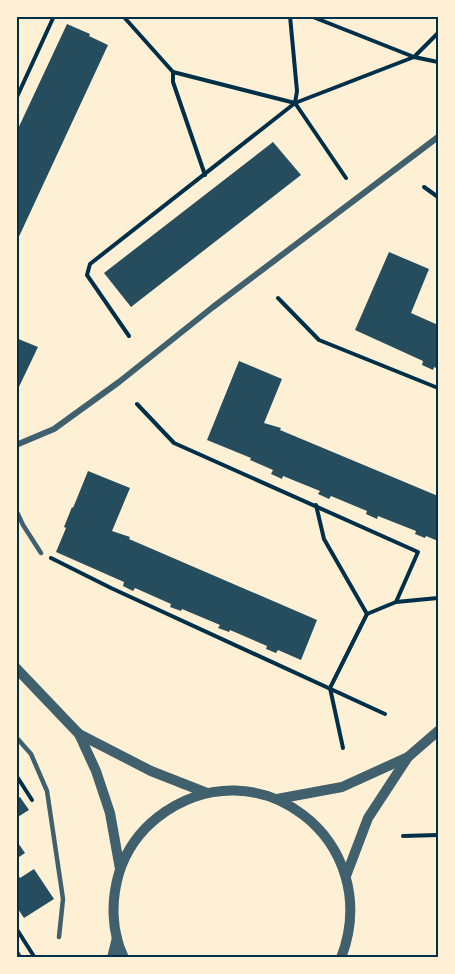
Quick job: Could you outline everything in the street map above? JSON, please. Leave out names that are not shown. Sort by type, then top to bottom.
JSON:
[{"type":"street","points":[[16,445],[54,429],[119,382],[213,307],[438,137]]},
{"type":"street","points":[[16,668],[79,734],[96,771],[110,813],[120,869]]},
{"type":"street","points":[[346,876],[368,818],[408,757],[438,731]]},
{"type":"street","points":[[79,734],[151,771],[207,793]]},
{"type":"street","points":[[277,799],[342,787],[408,757]]},
{"type":"street","points":[[124,957],[117,938],[114,903],[120,869],[134,842],[154,820],[179,803],[207,793],[242,791],[277,799],[307,817],[331,844],[346,876],[349,890],[351,917],[341,957]]},
{"type":"street","points":[[112,957],[117,938]]},
{"type":"lane","points":[[16,510],[41,553]]},
{"type":"lane","points":[[16,737],[31,754],[47,791],[63,899],[59,937]]},
{"type":"path","points":[[17,95],[54,16]]},
{"type":"path","points":[[123,16],[173,72],[295,103],[346,178]]},
{"type":"path","points":[[290,16],[297,91],[295,103]]},
{"type":"path","points":[[313,17],[319,16]]},
{"type":"path","points":[[313,17],[414,57],[438,62]]},
{"type":"path","points":[[129,336],[87,274],[90,264],[295,103],[414,57],[438,33]]},
{"type":"path","points":[[173,72],[173,82],[205,175]]},
{"type":"path","points":[[424,187],[438,197]]},
{"type":"path","points":[[278,298],[319,340],[438,388]]},
{"type":"path","points":[[137,404],[174,443],[418,552],[396,602]]},
{"type":"path","points":[[316,505],[324,539],[367,614]]},
{"type":"path","points":[[41,553],[111,588],[385,714]]},
{"type":"path","points":[[343,748],[330,688],[367,614],[396,602],[438,598]]},
{"type":"path","points":[[16,775],[37,807]]},
{"type":"path","points":[[404,836],[438,835]]},
{"type":"path","points":[[16,928],[35,957]]},
{"type":"building","points":[[67,24],[108,45],[16,243],[16,133]]},
{"type":"building","points":[[273,142],[301,175],[131,307],[104,273]]},
{"type":"building","points":[[389,252],[429,269],[411,313],[438,325],[438,369],[434,367],[433,370],[422,365],[423,361],[355,330]]},
{"type":"building","points":[[16,338],[38,347],[16,393]]},
{"type":"building","points":[[239,361],[282,379],[264,423],[281,428],[280,430],[438,496],[438,541],[415,534],[416,531],[378,516],[377,519],[366,514],[367,511],[331,496],[329,499],[318,494],[320,491],[283,476],[282,479],[271,474],[273,470],[250,460],[251,458],[207,440]]},
{"type":"building","points":[[88,471],[130,488],[112,531],[317,620],[301,660],[278,650],[276,653],[266,649],[267,646],[230,630],[229,632],[218,628],[220,625],[182,609],[181,611],[170,607],[171,604],[135,588],[133,591],[123,586],[124,582],[56,552]]},
{"type":"building","points":[[20,797],[29,810],[16,818],[16,799]]},
{"type":"building","points":[[16,840],[25,853],[16,859]]},
{"type":"building","points":[[34,869],[54,899],[24,918],[16,906],[16,872],[20,878]]},
{"type":"building","points":[[16,946],[23,958],[16,958]]}]
